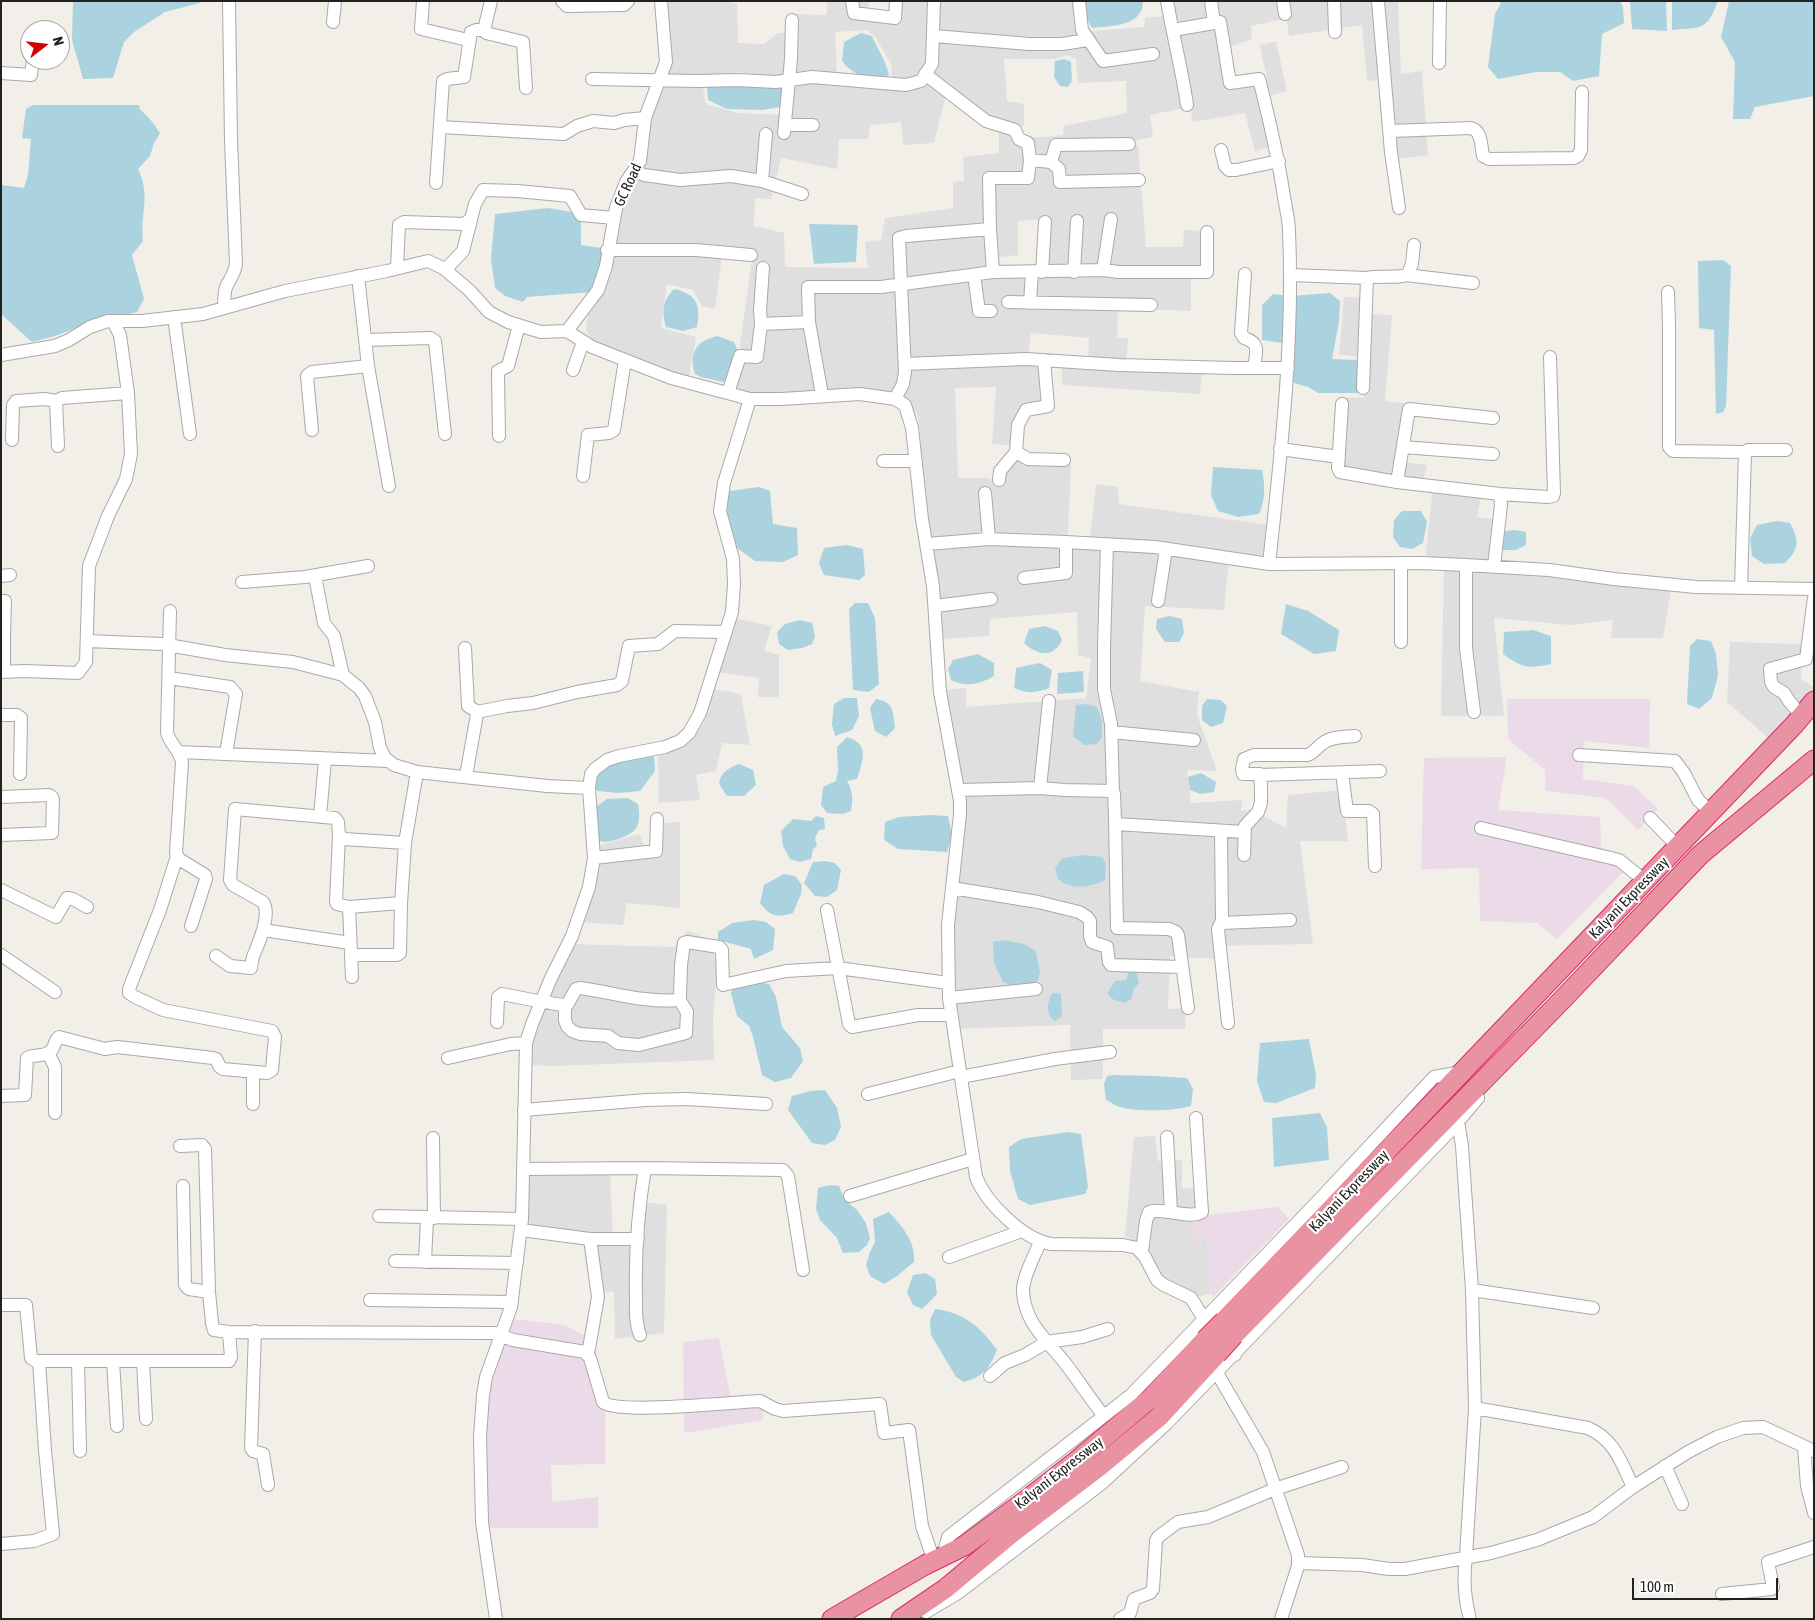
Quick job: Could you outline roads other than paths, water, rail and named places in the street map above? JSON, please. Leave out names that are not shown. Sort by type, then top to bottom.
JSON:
[{"type":"highway","name":"Kalyani Expressway","points":[[901,1619],[945,1589],[1012,1533],[1100,1466],[1159,1417],[1219,1350],[1229,1328],[1462,1072],[1678,847],[1814,701]]},
{"type":"highway","name":"Kalyani Expressway","points":[[1229,1328],[1476,1088],[1700,854],[1814,760]]},
{"type":"highway","name":"Kalyani Expressway","points":[[832,1619],[964,1546],[1090,1450],[1151,1398],[1219,1350]]},
{"type":"street","points":[[224,308],[224,293],[234,274],[236,264],[231,140],[229,1]]},
{"type":"street","points":[[333,22],[335,1]]},
{"type":"street","points":[[422,1],[421,30],[468,40]]},
{"type":"street","points":[[484,30],[491,1]]},
{"type":"street","points":[[562,1],[567,6],[624,5],[628,1]]},
{"type":"street","name":"GC Road","points":[[567,331],[598,290],[606,266],[607,250],[616,208],[626,182],[640,161],[645,118],[666,62],[661,1]]},
{"type":"street","points":[[852,1],[854,13],[895,18],[896,1]]},
{"type":"street","points":[[592,78],[776,82],[812,77],[906,85],[921,80],[932,64],[934,1]]},
{"type":"street","points":[[1079,1],[1082,30],[1104,61],[1153,54]]},
{"type":"street","points":[[1167,1],[1181,64],[1187,105]]},
{"type":"street","points":[[1211,1],[1214,23]]},
{"type":"street","points":[[1283,1],[1285,14]]},
{"type":"street","points":[[1334,1],[1335,32]]},
{"type":"street","points":[[1378,1],[1399,208]]},
{"type":"street","points":[[1440,1],[1440,63]]},
{"type":"street","points":[[792,20],[791,59],[784,129],[813,125]]},
{"type":"street","points":[[1173,30],[1220,22],[1230,83],[1260,79],[1279,161],[1289,229],[1291,275],[1288,368],[1269,564]]},
{"type":"street","points":[[436,183],[444,81],[447,78],[464,77],[468,40],[473,30],[484,30],[486,33],[523,42],[526,88]]},
{"type":"street","points":[[934,36],[1029,44],[1062,44],[1088,40]]},
{"type":"street","points":[[1,73],[31,75],[32,70]]},
{"type":"street","points":[[925,74],[986,121],[1015,130],[1019,139],[1028,143],[1030,160],[1028,178],[989,178],[993,272]]},
{"type":"street","points":[[1390,131],[1471,128],[1479,133],[1483,156],[1488,160],[1574,158],[1578,156],[1581,150],[1582,92]]},
{"type":"street","points":[[440,127],[564,134],[577,126],[593,120],[614,123],[645,118]]},
{"type":"street","points":[[762,180],[766,134]]},
{"type":"street","points":[[1052,162],[1056,145],[1129,144]]},
{"type":"street","points":[[1220,150],[1225,166],[1229,170],[1279,161]]},
{"type":"street","points":[[1030,160],[1052,162],[1059,169],[1060,182],[1139,180]]},
{"type":"street","points":[[634,172],[680,180],[731,176],[762,180],[802,194]]},
{"type":"street","points":[[445,270],[463,251],[470,220],[479,194],[483,190],[570,196],[581,215],[614,218]]},
{"type":"street","points":[[1103,270],[1111,219]]},
{"type":"street","points":[[397,268],[401,223],[464,224],[470,220]]},
{"type":"street","points":[[1074,272],[1077,221]]},
{"type":"street","points":[[1030,303],[1045,222]]},
{"type":"street","points":[[895,398],[903,384],[905,364],[899,238],[990,229]]},
{"type":"street","points":[[822,396],[810,322],[808,287],[881,287],[993,272],[1103,270],[1119,272],[1207,272],[1207,232]]},
{"type":"street","points":[[1406,275],[1410,272],[1414,245]]},
{"type":"street","points":[[607,250],[696,250],[751,255]]},
{"type":"street","points":[[1,355],[55,346],[90,327],[108,321],[142,321],[202,314],[286,290],[387,272],[428,261],[445,270],[469,290],[489,312],[508,322],[541,332],[567,331],[592,347],[671,378],[750,399],[860,394],[895,398],[905,405],[909,415],[916,461],[922,519],[935,606],[940,692],[959,790],[960,814],[948,925],[948,983],[950,1015],[971,1132],[976,1176],[984,1193],[1022,1231],[1040,1242],[1135,1247],[1142,1252],[1158,1280],[1164,1285],[1191,1298],[1204,1318],[1219,1350],[1217,1373],[1263,1452],[1298,1555],[1299,1562],[1281,1619]]},
{"type":"street","points":[[728,393],[740,356],[758,357],[763,268]]},
{"type":"street","points":[[1244,274],[1241,333],[1244,338],[1252,340],[1255,345],[1257,352],[1254,367]]},
{"type":"street","points":[[974,275],[979,311],[991,311]]},
{"type":"street","points":[[1291,275],[1367,278],[1406,275],[1473,283]]},
{"type":"street","points":[[358,276],[368,366],[389,486]]},
{"type":"street","points":[[1363,388],[1367,278]]},
{"type":"street","points":[[1668,292],[1669,448],[1673,451],[1745,452],[1786,450]]},
{"type":"street","points":[[1008,302],[1151,305]]},
{"type":"street","points":[[174,317],[190,434]]},
{"type":"street","points":[[1,601],[5,601],[3,672],[24,671],[78,674],[86,662],[89,566],[108,516],[126,479],[131,454],[128,393],[120,335],[113,321]]},
{"type":"street","points":[[761,324],[810,322]]},
{"type":"street","points":[[499,436],[498,371],[508,366],[519,325]]},
{"type":"street","points":[[365,340],[430,338],[435,342],[445,434]]},
{"type":"street","points":[[573,370],[584,342]]},
{"type":"street","points":[[1342,404],[1338,468],[1340,472],[1397,482],[1500,494],[1548,497],[1554,493],[1550,357]]},
{"type":"street","points":[[905,364],[1026,359],[1129,365],[1288,368]]},
{"type":"street","points":[[583,476],[588,435],[609,433],[614,430],[625,360]]},
{"type":"street","points":[[999,480],[1000,471],[1016,452],[1018,425],[1026,410],[1048,406],[1044,360]]},
{"type":"street","points":[[312,430],[307,376],[312,372],[368,366]]},
{"type":"street","points":[[12,440],[13,405],[16,401],[45,399],[56,401],[62,398],[128,393]]},
{"type":"street","points":[[496,1619],[482,1522],[480,1437],[486,1377],[502,1336],[512,1302],[521,1225],[526,1043],[542,1000],[572,936],[589,887],[594,858],[589,788],[593,771],[607,760],[665,748],[680,741],[689,734],[700,713],[719,649],[730,620],[733,604],[734,570],[732,550],[727,541],[720,511],[724,483],[750,399]]},
{"type":"street","points":[[56,401],[58,446]]},
{"type":"street","points":[[1397,482],[1409,409],[1493,418]]},
{"type":"street","points":[[1403,447],[1493,454]]},
{"type":"street","points":[[1280,449],[1339,457]]},
{"type":"street","points":[[1016,452],[1028,459],[1064,460]]},
{"type":"street","points":[[1741,588],[1745,452]]},
{"type":"street","points":[[883,462],[916,461]]},
{"type":"street","points":[[985,493],[989,539]]},
{"type":"street","points":[[1494,566],[1500,494]]},
{"type":"street","points":[[927,544],[989,539],[1107,544],[1166,549],[1269,564],[1401,563],[1494,566],[1549,570],[1696,587],[1814,590]]},
{"type":"street","points":[[1024,578],[1066,573],[1066,542]]},
{"type":"street","points":[[1107,544],[1104,689],[1111,732],[1112,791],[1114,794],[1116,824],[1117,928],[1172,930],[1178,935],[1188,1008]]},
{"type":"street","points":[[1158,601],[1166,549]]},
{"type":"street","points":[[1401,563],[1401,642]]},
{"type":"street","points":[[1466,565],[1466,648],[1474,712]]},
{"type":"street","points":[[242,582],[315,576],[368,566]]},
{"type":"street","points":[[315,576],[324,623],[334,636],[343,675]]},
{"type":"street","points":[[1802,716],[1784,692],[1774,687],[1771,682],[1770,669],[1806,659],[1814,598]]},
{"type":"street","points":[[935,606],[991,599]]},
{"type":"street","points":[[1,1096],[25,1095],[27,1058],[48,1053],[51,1051],[56,1038],[59,1037],[104,1049],[117,1047],[214,1058],[223,1069],[267,1073],[272,1070],[275,1038],[272,1031],[163,1010],[129,993],[160,910],[177,856],[182,763],[179,752],[167,735],[170,611]]},
{"type":"street","points":[[465,648],[468,706],[476,712],[504,706],[533,704],[577,692],[617,685],[622,681],[629,646],[658,644],[675,631],[726,632]]},
{"type":"street","points":[[87,641],[170,645],[224,655],[293,662],[343,675],[360,688],[368,703],[375,722],[380,748],[388,762]]},
{"type":"street","points":[[169,678],[230,687],[234,690],[236,694],[226,754]]},
{"type":"street","points":[[1040,788],[1049,701]]},
{"type":"street","points":[[466,776],[476,712]]},
{"type":"street","points":[[1,714],[13,714],[21,718],[20,774]]},
{"type":"street","points":[[1111,732],[1194,740]]},
{"type":"street","points":[[1355,736],[1328,740],[1307,755],[1254,755],[1246,757],[1242,764],[1243,774],[1380,771]]},
{"type":"street","points":[[179,752],[388,762],[402,769],[417,772],[547,786],[589,788]]},
{"type":"street","points":[[1579,755],[1675,761],[1684,773],[1698,800],[1711,812]]},
{"type":"street","points":[[320,816],[325,759]]},
{"type":"street","points":[[262,930],[350,949],[399,954],[401,951],[401,903],[405,843],[417,772]]},
{"type":"street","points":[[1342,773],[1347,811],[1369,811],[1373,814],[1375,866]]},
{"type":"street","points":[[1244,855],[1246,823],[1260,809],[1260,775]]},
{"type":"street","points":[[959,790],[1040,788],[1112,791]]},
{"type":"street","points":[[1,797],[49,795],[52,796],[53,807],[52,833],[1,835]]},
{"type":"street","points":[[216,956],[230,966],[250,969],[254,953],[260,942],[266,912],[265,905],[233,885],[230,880],[234,810],[238,808],[320,816],[337,820],[339,835],[337,904],[349,906],[401,903]]},
{"type":"street","points":[[1650,818],[1678,847]]},
{"type":"street","points":[[594,858],[656,851],[657,819]]},
{"type":"street","points":[[1116,824],[1244,832]]},
{"type":"street","points":[[1481,828],[1611,858],[1625,865],[1645,881]]},
{"type":"street","points":[[1222,832],[1222,923],[1218,929],[1228,1023]]},
{"type":"street","points":[[339,835],[344,839],[405,843]]},
{"type":"street","points":[[177,856],[205,876],[206,879],[191,926]]},
{"type":"street","points":[[952,888],[1038,902],[1084,914],[1090,921],[1091,940],[1094,944],[1107,947],[1111,965],[1182,967]]},
{"type":"street","points":[[1,890],[56,917],[67,898],[73,899],[87,907]]},
{"type":"street","points":[[349,906],[352,976]]},
{"type":"street","points":[[828,910],[849,1024],[852,1026],[918,1015],[950,1015]]},
{"type":"street","points":[[1222,923],[1290,920]]},
{"type":"street","points":[[679,998],[667,1001],[580,988],[576,989],[565,1006],[566,1024],[576,1033],[608,1036],[618,1043],[643,1045],[686,1033],[687,1012],[679,998],[684,943],[687,942],[718,947],[722,950],[723,985],[786,971],[838,968],[948,983]]},
{"type":"street","points":[[1,955],[55,992]]},
{"type":"street","points":[[949,998],[1036,989]]},
{"type":"street","points":[[497,1022],[500,995],[542,1000],[565,1006]]},
{"type":"street","points":[[448,1058],[511,1044],[526,1043]]},
{"type":"street","points":[[868,1094],[961,1074],[1110,1052]]},
{"type":"street","points":[[48,1053],[55,1069],[55,1113]]},
{"type":"street","points":[[253,1072],[253,1104]]},
{"type":"street","points":[[938,1559],[948,1537],[1131,1395],[1434,1077],[1462,1072]]},
{"type":"street","points":[[1219,1350],[1458,1121],[1478,1098],[1476,1088]]},
{"type":"street","points":[[524,1110],[628,1101],[687,1099],[766,1104]]},
{"type":"street","points":[[1142,1252],[1147,1214],[1152,1211],[1196,1214],[1202,1212],[1196,1118]]},
{"type":"street","points":[[1458,1121],[1462,1146],[1472,1290],[1476,1408],[1463,1584],[1470,1619]]},
{"type":"street","points":[[1167,1137],[1171,1212]]},
{"type":"street","points":[[424,1262],[430,1218],[433,1138]]},
{"type":"street","points":[[180,1146],[202,1145],[205,1149],[209,1292],[213,1328],[218,1331],[395,1334],[494,1333],[513,1340],[560,1346],[588,1354]]},
{"type":"street","points":[[850,1196],[973,1159]]},
{"type":"street","points":[[524,1169],[645,1168],[785,1171],[788,1176],[803,1270]]},
{"type":"street","points":[[640,1335],[636,1326],[636,1275],[645,1168]]},
{"type":"street","points":[[183,1186],[186,1285],[189,1289],[209,1292]]},
{"type":"street","points":[[379,1216],[521,1225],[590,1239],[638,1239]]},
{"type":"street","points":[[949,1257],[1022,1231]]},
{"type":"street","points":[[590,1239],[598,1297],[588,1354],[604,1404],[652,1408],[760,1400],[774,1409],[783,1411],[880,1404],[884,1433],[909,1430],[922,1526],[938,1559]]},
{"type":"street","points":[[1040,1242],[1023,1291],[1032,1322],[1038,1334],[1065,1363],[1104,1416]]},
{"type":"street","points":[[395,1261],[516,1263]]},
{"type":"street","points":[[1472,1290],[1593,1308]]},
{"type":"street","points":[[370,1300],[512,1302]]},
{"type":"street","points":[[1,1305],[26,1305],[31,1358],[39,1361],[230,1360],[232,1357],[229,1332]]},
{"type":"street","points":[[990,1376],[1005,1363],[1026,1356],[1047,1342],[1082,1337],[1108,1330]]},
{"type":"street","points":[[255,1331],[251,1448],[253,1451],[263,1454],[268,1485]]},
{"type":"street","points":[[1,1544],[34,1541],[54,1534],[39,1361]]},
{"type":"street","points":[[78,1361],[80,1451]]},
{"type":"street","points":[[113,1361],[117,1426]]},
{"type":"street","points":[[143,1361],[146,1419]]},
{"type":"street","points":[[916,1619],[958,1593],[1101,1484],[1168,1422],[1217,1373]]},
{"type":"street","points":[[1476,1408],[1588,1428],[1599,1433],[1613,1446],[1633,1487]]},
{"type":"street","points":[[1299,1562],[1399,1569],[1491,1553],[1530,1542],[1568,1528],[1602,1511],[1633,1487],[1688,1452],[1717,1437],[1754,1426],[1774,1431],[1809,1449],[1807,1486],[1814,1512]]},
{"type":"street","points":[[1665,1466],[1682,1504]]},
{"type":"street","points":[[1120,1619],[1130,1613],[1134,1599],[1150,1593],[1153,1589],[1155,1546],[1158,1537],[1178,1522],[1208,1517],[1276,1489],[1342,1467]]},
{"type":"street","points":[[1722,1594],[1772,1589],[1768,1562],[1814,1547]]},
{"type":"water","points":[[73,1],[201,1],[200,3],[165,12],[134,32],[124,42],[113,78],[83,79],[72,40]]},
{"type":"water","points":[[1084,1],[1143,1],[1142,10],[1132,20],[1124,24],[1092,28],[1085,15]]},
{"type":"water","points":[[1499,1],[1620,1],[1623,7],[1624,23],[1602,34],[1599,76],[1573,81],[1560,72],[1536,72],[1498,79],[1488,67],[1495,14],[1501,3]]},
{"type":"water","points":[[1630,1],[1666,1],[1667,31],[1632,29]]},
{"type":"water","points":[[1672,1],[1718,1],[1707,23],[1697,27],[1672,30]]},
{"type":"water","points":[[1729,1],[1814,1],[1814,96],[1755,107],[1750,119],[1733,119],[1735,62],[1721,37]]},
{"type":"water","points":[[861,33],[872,36],[889,75],[876,79],[863,77],[846,66],[842,61],[844,42]]},
{"type":"water","points":[[1064,59],[1071,62],[1072,81],[1068,87],[1060,86],[1054,77],[1055,61]]},
{"type":"water","points":[[726,82],[780,86],[784,96],[780,107],[763,110],[727,109],[708,100],[707,86]]},
{"type":"water","points":[[33,105],[139,105],[140,109],[160,133],[154,143],[150,156],[138,169],[142,178],[145,196],[143,241],[132,255],[144,299],[137,312],[112,319],[94,321],[55,336],[32,342],[1,314],[1,185],[24,188],[28,175],[31,139],[22,138],[26,109]]},
{"type":"water","points":[[548,208],[579,213],[581,245],[602,248],[604,254],[593,292],[527,297],[523,302],[505,296],[495,288],[491,259],[495,214]]},
{"type":"water","points":[[809,224],[858,225],[856,262],[814,264]]},
{"type":"water","points":[[1723,260],[1731,266],[1726,406],[1723,412],[1716,414],[1714,330],[1699,328],[1698,261]]},
{"type":"water","points":[[674,289],[688,294],[696,302],[698,307],[697,327],[683,331],[666,327],[664,316],[665,302]]},
{"type":"water","points":[[1330,293],[1340,301],[1339,322],[1332,359],[1358,360],[1358,393],[1318,393],[1308,387],[1294,383],[1290,374],[1295,351],[1283,343],[1262,340],[1262,305],[1273,294],[1291,296]]},
{"type":"water","points":[[717,336],[734,342],[738,351],[731,377],[723,382],[695,374],[693,366],[694,354],[699,344]]},
{"type":"water","points":[[1213,467],[1262,470],[1264,492],[1259,514],[1238,517],[1218,511],[1211,495]]},
{"type":"water","points":[[759,487],[770,491],[773,524],[797,528],[798,555],[783,562],[755,561],[737,548],[727,513],[729,491]]},
{"type":"water","points":[[1402,511],[1421,511],[1427,522],[1423,543],[1412,549],[1400,547],[1393,537],[1394,520]]},
{"type":"water","points":[[1777,521],[1790,523],[1797,540],[1795,549],[1785,563],[1764,564],[1752,556],[1750,538],[1757,525]]},
{"type":"water","points":[[1515,530],[1526,532],[1526,545],[1516,550],[1496,550],[1499,532]]},
{"type":"water","points":[[847,545],[863,549],[865,575],[859,580],[824,575],[819,563],[824,548]]},
{"type":"water","points":[[855,603],[868,603],[875,618],[879,684],[869,692],[853,690],[849,609]]},
{"type":"water","points":[[1286,604],[1308,611],[1339,630],[1336,651],[1314,654],[1281,634]]},
{"type":"water","points":[[1170,616],[1182,619],[1184,633],[1179,642],[1165,642],[1156,629],[1157,619]]},
{"type":"water","points":[[800,620],[812,623],[815,636],[812,644],[788,650],[779,644],[777,632],[785,624]]},
{"type":"water","points":[[1045,626],[1058,631],[1062,640],[1054,650],[1044,653],[1039,652],[1024,643],[1029,629]]},
{"type":"water","points":[[1533,630],[1551,636],[1551,664],[1536,667],[1520,665],[1503,654],[1504,632]]},
{"type":"water","points":[[1697,639],[1711,641],[1716,654],[1718,675],[1712,698],[1699,709],[1687,704],[1690,646]]},
{"type":"water","points":[[978,654],[994,663],[994,676],[973,684],[962,684],[951,680],[948,669],[953,660]]},
{"type":"water","points":[[1040,663],[1052,670],[1049,688],[1032,692],[1014,688],[1016,668]]},
{"type":"water","points":[[1083,671],[1084,692],[1057,694],[1058,673]]},
{"type":"water","points":[[844,698],[857,698],[859,716],[852,730],[835,736],[832,724],[834,704]]},
{"type":"water","points":[[876,699],[886,702],[892,708],[895,728],[886,737],[875,731],[870,708]]},
{"type":"water","points":[[1207,699],[1221,700],[1227,706],[1223,723],[1211,727],[1202,720],[1202,706]]},
{"type":"water","points":[[1086,704],[1097,707],[1102,720],[1102,738],[1096,744],[1084,745],[1073,736],[1076,705]]},
{"type":"water","points":[[847,737],[859,744],[863,754],[857,779],[847,781],[852,796],[851,811],[843,814],[827,813],[821,805],[823,787],[836,781],[838,771],[837,747]]},
{"type":"water","points":[[643,752],[654,757],[655,771],[640,791],[618,793],[598,791],[591,785],[594,771]]},
{"type":"water","points":[[739,764],[753,770],[756,785],[744,796],[727,796],[719,784],[721,777],[725,771]]},
{"type":"water","points":[[1201,773],[1216,782],[1214,792],[1200,794],[1190,790],[1188,777]]},
{"type":"water","points":[[628,798],[638,804],[639,821],[635,829],[627,836],[615,840],[607,842],[598,841],[594,824],[597,806],[607,799]]},
{"type":"water","points":[[816,816],[824,818],[825,829],[819,830],[815,838],[817,846],[813,849],[811,859],[800,862],[790,859],[783,846],[781,831],[793,819],[811,821]]},
{"type":"water","points":[[948,816],[952,835],[947,852],[898,849],[884,840],[885,822],[899,817]]},
{"type":"water","points":[[1085,855],[1102,857],[1106,863],[1105,880],[1081,887],[1063,883],[1058,879],[1055,868],[1062,858]]},
{"type":"water","points":[[825,861],[835,863],[841,870],[837,890],[827,897],[815,896],[804,883],[813,862]]},
{"type":"water","points":[[784,874],[795,876],[802,885],[801,894],[793,913],[778,916],[771,914],[760,903],[764,885]]},
{"type":"water","points":[[754,920],[766,922],[775,929],[773,950],[754,959],[751,949],[718,940],[718,932],[732,923]]},
{"type":"water","points":[[1003,940],[1024,944],[1036,951],[1040,972],[1038,981],[1020,986],[1012,986],[1003,982],[994,963],[993,942]]},
{"type":"water","points":[[1136,971],[1139,983],[1133,990],[1132,998],[1125,1003],[1114,1000],[1107,994],[1115,981],[1126,980],[1128,973]]},
{"type":"water","points":[[752,982],[769,984],[776,997],[782,1027],[800,1048],[803,1061],[791,1078],[775,1082],[762,1075],[749,1026],[737,1016],[731,993],[734,984]]},
{"type":"water","points":[[1052,993],[1061,994],[1062,1017],[1054,1021],[1049,1014],[1048,1007]]},
{"type":"water","points":[[1309,1039],[1316,1075],[1315,1088],[1276,1103],[1264,1102],[1257,1081],[1260,1043]]},
{"type":"water","points":[[1107,1076],[1187,1078],[1193,1089],[1191,1106],[1176,1109],[1136,1110],[1118,1106],[1106,1100],[1104,1084]]},
{"type":"water","points":[[825,1090],[837,1108],[841,1127],[835,1140],[825,1145],[812,1143],[788,1110],[792,1096],[810,1091]]},
{"type":"water","points":[[1320,1113],[1327,1127],[1329,1160],[1274,1167],[1272,1118]]},
{"type":"water","points":[[1068,1132],[1081,1134],[1088,1187],[1085,1194],[1030,1205],[1018,1199],[1010,1171],[1009,1147],[1021,1139]]},
{"type":"water","points":[[830,1185],[839,1186],[845,1200],[857,1210],[866,1223],[870,1238],[867,1245],[859,1252],[843,1253],[837,1238],[820,1220],[816,1209],[818,1188]]},
{"type":"water","points":[[889,1212],[910,1241],[913,1248],[914,1262],[884,1284],[870,1276],[866,1265],[875,1242],[873,1219]]},
{"type":"water","points":[[925,1273],[935,1279],[937,1294],[922,1309],[913,1305],[907,1292],[913,1275]]},
{"type":"water","points":[[935,1309],[963,1317],[978,1328],[997,1350],[985,1371],[964,1382],[956,1377],[931,1335],[930,1320]]}]
